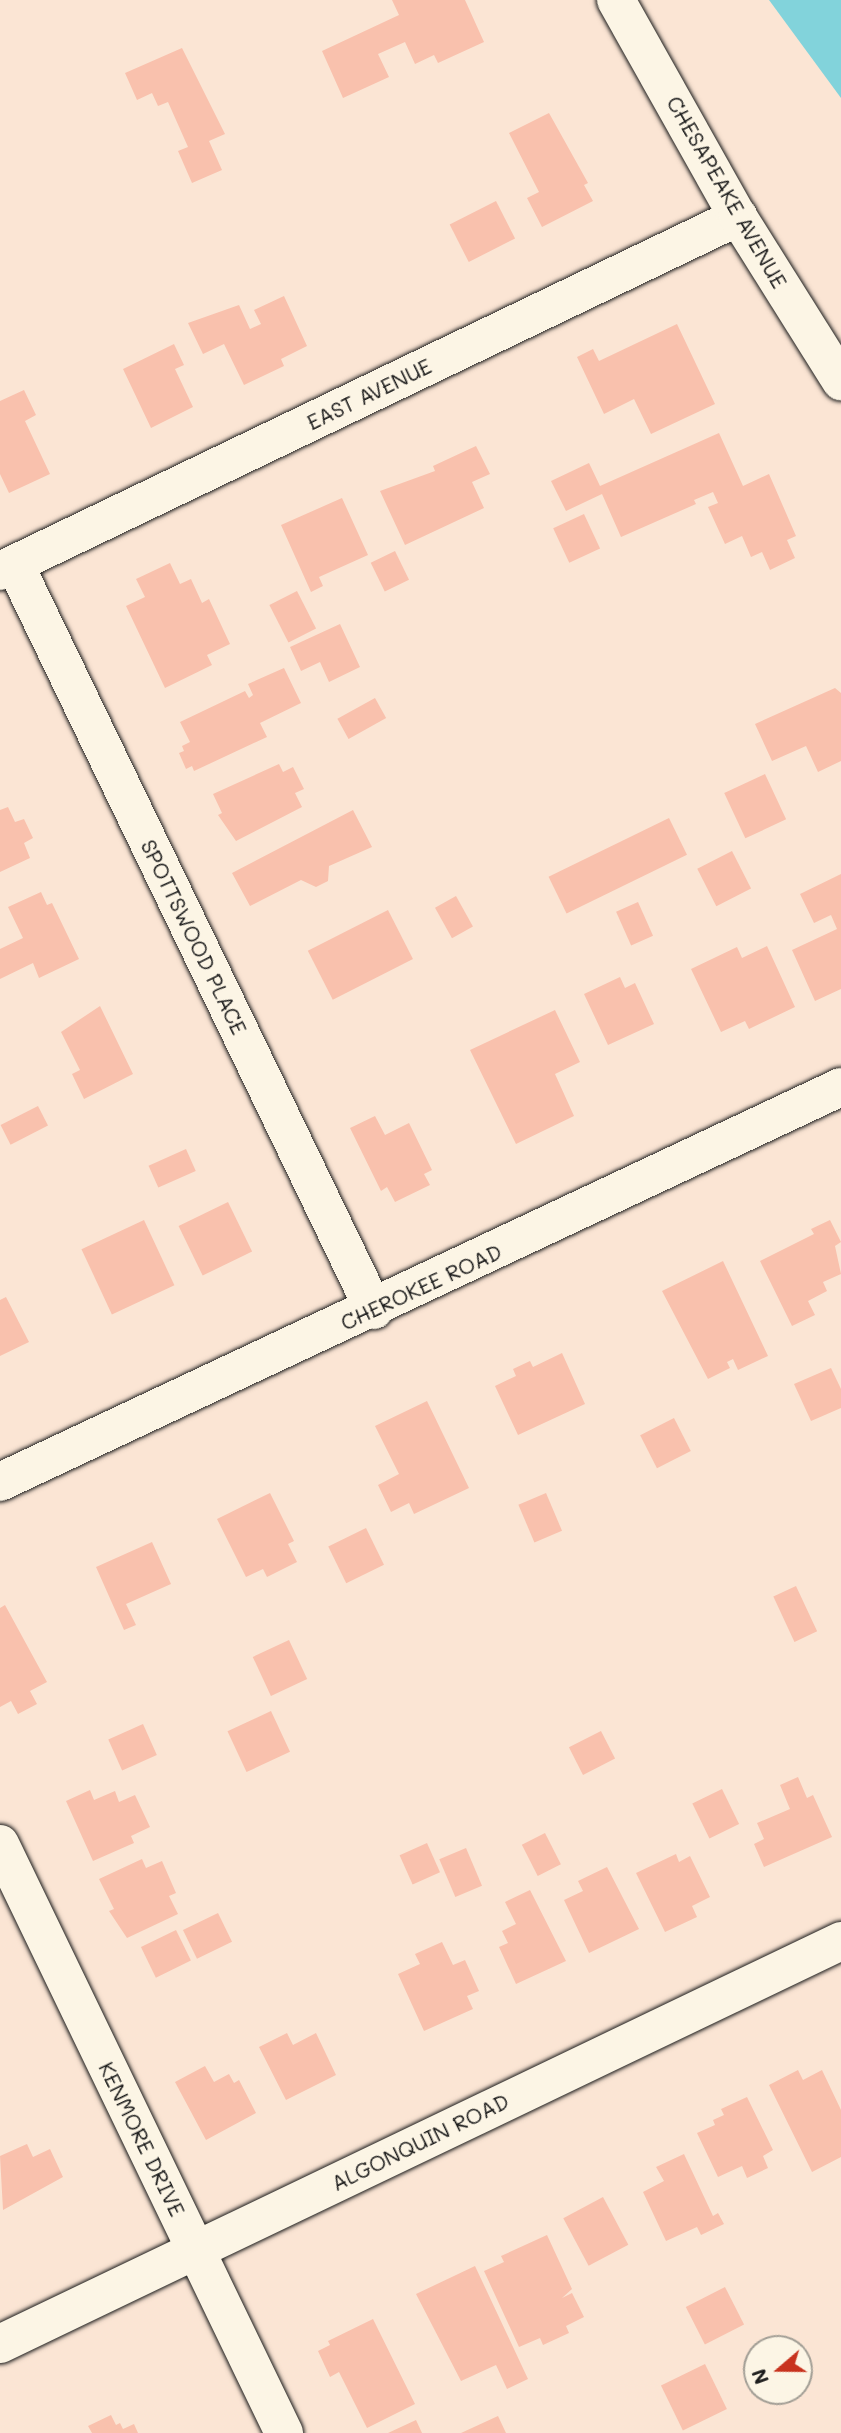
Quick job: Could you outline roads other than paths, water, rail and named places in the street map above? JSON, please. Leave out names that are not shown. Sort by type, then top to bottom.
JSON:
[{"type":"street","name":"CHESAPEAKE AVENUE","points":[[616,0],[738,217],[841,381]]},
{"type":"street","name":"EAST AVENUE","points":[[7,568],[738,217]]},
{"type":"street","name":"SPOTTSWOOD PLACE","points":[[7,568],[374,1310]]},
{"type":"street","name":"CHEROKEE ROAD","points":[[0,1482],[374,1310],[841,1087]]},
{"type":"street","name":"KENMORE DRIVE","points":[[0,1844],[284,2433]]},
{"type":"street","name":"ALGONQUIN ROAD","points":[[0,2344],[841,1941]]},
{"type":"water","points":[[769,0],[841,0],[841,98]]}]
